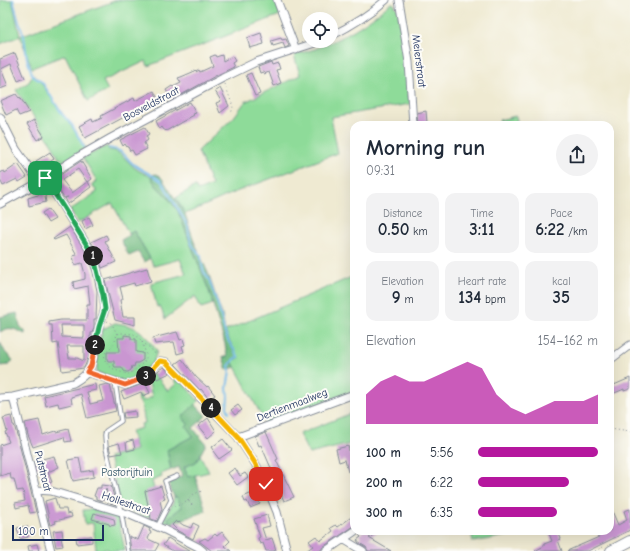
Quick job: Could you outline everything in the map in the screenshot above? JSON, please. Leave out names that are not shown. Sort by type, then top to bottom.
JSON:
[{"type":"main road","points":[[611,551],[630,541]]},
{"type":"street","points":[[277,0],[296,50]]},
{"type":"street","points":[[338,32],[358,22],[386,0]]},
{"type":"street","name":"Meierstraat","points":[[399,0],[409,62],[413,121]]},
{"type":"street","name":"Bosveldstraat","points":[[0,204],[111,138],[223,78],[256,62],[302,48]]},
{"type":"street","points":[[0,117],[16,149],[42,180],[90,250],[95,262],[105,309],[99,327],[91,366],[80,379],[72,383],[13,397],[0,398]]},
{"type":"street","points":[[614,357],[630,345]]},
{"type":"street","points":[[87,372],[125,385],[144,378],[160,361],[166,362],[238,437],[255,463],[266,484],[277,512],[287,551]]},
{"type":"street","name":"Dertienmaalweg","points":[[238,437],[350,395]]},
{"type":"street","name":"Putstraat","points":[[13,397],[51,551]]},
{"type":"street","name":"Hollestraat","points":[[36,490],[41,489],[51,491],[128,514],[198,547],[203,551]]},
{"type":"street","points":[[326,551],[350,534]]},
{"type":"street","points":[[343,539],[363,551]]},
{"type":"lane","points":[[115,382],[120,421],[106,431],[105,435],[106,448],[121,512],[128,551]]},
{"type":"lane","points":[[157,527],[171,500],[165,481],[177,476]]},
{"type":"path","points":[[223,78],[233,107],[230,114]]},
{"type":"path","points":[[112,324],[117,334],[112,347],[105,354],[107,364],[112,368],[128,374],[139,366],[146,359],[142,342]]},
{"type":"path","points":[[117,334],[134,334],[154,353]]},
{"type":"path","points":[[112,368],[113,372]]},
{"type":"path","points":[[614,430],[630,432]]},
{"type":"path","points":[[170,503],[173,506],[180,505],[188,501],[188,498],[191,496],[202,491]]},
{"type":"path","points":[[188,501],[192,505]]},
{"type":"green space","points":[[0,0],[12,0],[20,36],[0,44]]},
{"type":"green space","points":[[117,0],[276,0],[280,15],[148,66],[146,61],[103,81],[108,90],[88,101],[65,55],[32,68],[20,36]]},
{"type":"green space","points":[[391,3],[393,3],[398,10],[410,104],[331,117],[338,153],[238,191],[185,214],[176,198],[195,186],[198,191],[212,185],[198,151],[234,117],[245,102],[300,75],[294,55],[318,48],[338,48],[338,38],[374,17]]},
{"type":"green space","points":[[33,75],[39,80],[86,148],[61,163],[53,146],[16,90],[29,82]]},
{"type":"green space","points":[[516,116],[517,121],[499,121]]},
{"type":"green space","points":[[107,146],[109,150],[117,152],[141,172],[152,177],[157,187],[166,195],[178,211],[213,304],[201,308],[195,296],[165,319],[160,306],[157,307],[151,283],[186,274],[180,259],[154,266],[134,231],[129,234],[112,203],[78,223],[70,210],[97,192],[92,184],[97,181],[83,158]]},
{"type":"green space","points":[[156,174],[161,177],[185,214],[195,244],[208,273],[222,315],[225,331],[239,358],[232,361],[235,367],[227,370],[223,357],[227,357],[225,344],[209,291],[178,211],[152,179],[152,175]]},
{"type":"green space","points":[[134,231],[150,258],[144,262],[138,252],[129,256],[121,240]]},
{"type":"green space","points":[[350,278],[350,392],[266,424],[232,361],[239,358],[225,331]]},
{"type":"green space","points":[[17,313],[20,326],[25,331],[25,334],[10,329],[0,332],[0,317]]},
{"type":"green space","points":[[115,323],[130,326],[140,331],[157,351],[153,363],[145,374],[128,382],[97,372],[98,350],[103,329]]},
{"type":"green space","points":[[0,342],[5,352],[13,360],[9,365],[0,366]]},
{"type":"green space","name":"Pastorijtuin","points":[[153,373],[168,391],[176,384],[174,380],[177,377],[199,401],[182,417],[188,424],[186,426],[194,436],[167,450],[171,470],[161,474],[162,477],[152,481],[154,489],[149,517],[146,517],[121,507],[109,457],[136,450],[131,431],[142,428],[141,424],[145,423],[141,403],[137,397],[140,395],[143,401],[152,397],[147,379]]},
{"type":"green space","points":[[195,404],[206,416],[193,428],[206,444],[196,462],[184,467],[188,477],[195,475],[206,511],[170,524],[168,518],[182,507],[177,497],[174,497],[168,482],[182,476],[179,467],[171,470],[167,450],[193,436],[186,426],[188,424],[182,417]]},
{"type":"green space","points":[[350,414],[350,444],[309,454],[299,434]]},
{"type":"green space","points":[[200,455],[209,472],[188,477],[184,467],[196,462]]},
{"type":"green space","points":[[174,497],[177,497],[182,507],[168,518],[170,523],[165,521],[163,524],[161,523],[173,503]]},
{"type":"green space","points":[[93,509],[118,516],[125,551],[109,551],[108,549],[96,550],[93,523],[85,524],[83,510]]},
{"type":"green space","points":[[472,535],[511,535],[473,542]]},
{"type":"building","points":[[261,33],[264,44],[250,48],[247,38]]},
{"type":"building","points":[[281,38],[282,40],[286,39],[289,46],[285,48],[283,43],[273,46],[271,41]]},
{"type":"building","points":[[15,53],[25,78],[18,81],[11,64],[1,69],[8,86],[0,89],[0,59]]},
{"type":"building","points":[[215,55],[216,57],[222,55],[223,61],[232,56],[235,61],[232,63],[234,67],[172,100],[166,90],[181,83],[178,78],[195,71],[196,72],[199,70],[200,72],[213,66],[210,57]]},
{"type":"building","points":[[271,62],[272,65],[278,63],[280,69],[276,70],[281,83],[274,86],[269,72],[264,74],[263,72],[260,73],[258,67]]},
{"type":"building","points":[[251,73],[260,94],[255,96],[246,75]]},
{"type":"building","points":[[220,88],[229,106],[220,113],[216,103],[221,101],[215,91]]},
{"type":"building","points":[[154,91],[158,99],[85,138],[79,126],[92,119],[93,122],[102,118],[101,116],[134,98],[135,101]]},
{"type":"building","points":[[16,94],[19,98],[20,97],[29,112],[19,116],[16,110],[6,115],[0,101]]},
{"type":"building","points":[[190,102],[196,113],[193,114],[194,115],[166,131],[162,127],[160,129],[156,121]]},
{"type":"building","points":[[426,111],[427,121],[418,121],[417,113]]},
{"type":"building","points":[[34,120],[44,136],[37,140],[27,124]]},
{"type":"building","points":[[145,127],[149,134],[146,136],[148,140],[144,143],[147,149],[135,155],[125,144],[123,146],[120,140]]},
{"type":"building","points":[[50,152],[54,159],[41,168],[36,161]]},
{"type":"building","points":[[81,161],[92,179],[88,182],[91,187],[68,204],[65,198],[68,197],[64,198],[53,182],[54,179]],"holes":[[[78,169],[87,182],[72,193],[62,180]]]},
{"type":"building","points":[[18,164],[27,177],[19,182],[17,179],[3,186],[0,180],[0,173],[4,171],[5,173]]},
{"type":"building","points":[[46,189],[46,202],[29,206],[28,198],[41,194]]},
{"type":"building","points":[[48,209],[55,219],[48,223],[42,213]]},
{"type":"building","points":[[89,217],[93,225],[85,229],[82,221]]},
{"type":"building","points":[[70,227],[86,252],[93,272],[97,291],[96,319],[94,319],[94,328],[90,336],[89,356],[84,368],[62,371],[58,343],[53,344],[52,325],[49,325],[49,322],[61,320],[87,320],[87,305],[90,305],[88,286],[74,289],[73,282],[85,279],[82,263],[75,265],[73,256],[77,255],[66,235],[54,240],[53,239]],"holes":[[[61,325],[84,325],[84,338],[62,337]],[[67,346],[84,346],[84,361],[77,358],[69,358]]]},
{"type":"building","points":[[106,235],[108,239],[105,241],[116,262],[102,268],[95,246],[91,242]]},
{"type":"building","points":[[147,268],[151,281],[135,286],[134,283],[120,287],[123,299],[120,300],[123,317],[135,317],[135,325],[115,320],[105,280]]},
{"type":"building","points":[[177,332],[180,340],[183,339],[185,345],[182,346],[184,352],[177,354],[174,342],[155,344],[153,338]]},
{"type":"building","points":[[124,335],[131,336],[131,339],[136,339],[136,352],[143,353],[143,360],[135,363],[134,367],[132,366],[131,370],[128,372],[124,371],[122,367],[115,367],[114,361],[108,361],[107,359],[107,352],[119,352],[118,338],[124,338]]},
{"type":"building","points":[[182,359],[196,377],[207,387],[208,386],[215,395],[209,399],[201,389],[200,390],[175,364]]},
{"type":"building","points":[[164,367],[170,373],[157,379],[154,375]]},
{"type":"building","points":[[630,378],[630,389],[624,391],[624,389],[614,393],[614,385]]},
{"type":"building","points":[[145,383],[150,393],[143,396],[141,392],[124,399],[121,392]]},
{"type":"building","points":[[95,384],[96,390],[87,392],[90,404],[103,401],[99,386],[107,384],[110,385],[116,411],[87,418],[81,394],[71,397],[72,404],[59,407],[58,403],[46,406],[44,396]]},
{"type":"building","points":[[238,405],[242,410],[235,415],[231,410]]},
{"type":"building","points":[[135,411],[136,417],[124,418],[123,413]]},
{"type":"building","points":[[11,416],[36,512],[30,513],[28,505],[16,508],[15,503],[25,501],[23,490],[17,491],[14,479],[11,479],[10,473],[0,476],[0,445],[9,442],[5,432],[7,431],[3,418]]},
{"type":"building","points":[[208,418],[216,431],[208,438],[198,426]]},
{"type":"building","points":[[39,420],[43,435],[68,429],[71,441],[65,442],[64,437],[33,447],[25,423]]},
{"type":"building","points":[[266,432],[278,459],[276,460],[294,497],[284,501],[261,445],[259,446],[255,436]]},
{"type":"building","points":[[223,439],[232,450],[219,459],[212,447]]},
{"type":"building","points":[[133,440],[135,449],[127,451],[126,442]]},
{"type":"building","points":[[119,443],[122,453],[111,455],[109,446]]},
{"type":"building","points":[[348,446],[350,455],[350,472],[348,472],[345,460],[339,462],[336,449]]},
{"type":"building","points":[[54,456],[59,467],[48,472],[52,482],[45,485],[39,467],[36,468],[34,461]]},
{"type":"building","points":[[79,458],[82,472],[93,470],[94,477],[73,481],[68,460]]},
{"type":"building","points":[[235,468],[240,476],[245,473],[248,477],[237,485],[228,473]]},
{"type":"building","points":[[101,485],[111,486],[116,505],[110,503],[106,489],[103,501],[96,499],[94,496],[97,488],[101,488]]},
{"type":"building","points":[[161,486],[165,499],[160,501],[162,509],[157,521],[151,519],[145,491]]},
{"type":"building","points":[[257,491],[259,496],[257,497],[260,504],[250,508],[247,501],[245,502],[243,497]]},
{"type":"building","points":[[55,498],[58,509],[66,509],[67,514],[71,513],[72,517],[55,521],[56,523],[50,525],[45,501]]},
{"type":"building","points":[[630,509],[630,530],[588,551],[567,551],[599,537],[598,535],[614,535],[614,516],[618,525],[627,520],[624,511]]},
{"type":"building","points":[[94,513],[114,519],[115,525],[110,526],[109,524],[92,519]]},
{"type":"building","points":[[267,515],[270,526],[262,528],[266,540],[272,538],[276,550],[273,551],[266,551],[263,543],[260,544],[258,538],[260,537],[254,519]]},
{"type":"building","points":[[350,518],[350,529],[323,547],[320,551],[306,551],[313,546],[309,541],[316,536],[320,541],[333,531],[331,528],[336,525],[338,527]]},
{"type":"building","points":[[176,521],[191,528],[193,523],[199,526],[193,539],[178,531],[172,525]]},
{"type":"building","points":[[27,526],[28,537],[20,539],[17,528]]},
{"type":"building","points":[[144,526],[150,529],[149,531],[151,532],[148,539],[159,544],[155,551],[131,551],[129,536],[138,540]]},
{"type":"building","points":[[62,530],[63,538],[61,538],[63,546],[56,547],[53,531]]},
{"type":"building","points":[[222,532],[230,541],[225,546],[231,551],[212,551],[199,541],[205,538],[208,540],[215,534],[217,536]]},
{"type":"building","points":[[359,535],[373,535],[369,538],[391,551],[368,551],[366,547],[357,540],[361,537]]},
{"type":"building","points":[[550,535],[560,535],[561,539],[558,540],[562,551],[535,551],[544,546],[544,544],[552,541]]},
{"type":"building","points":[[92,536],[92,542],[77,544],[76,538]]},
{"type":"building","points":[[168,538],[190,551],[173,551],[163,545]]},
{"type":"building","points":[[37,544],[39,551],[29,551],[28,546]]},
{"type":"waterway","points":[[13,0],[24,36],[27,59],[32,74],[42,82],[62,114],[72,125],[84,147]]},
{"type":"waterway","points":[[109,148],[120,151],[136,166],[162,182],[188,226],[191,242],[201,256],[204,272],[209,280],[218,305],[225,333],[238,356],[229,366],[230,371],[227,388],[227,407],[229,413]]},
{"type":"route","points":[[45,178],[90,250],[95,262],[103,295],[105,309],[99,327],[91,366],[87,372],[125,385],[144,378],[160,361],[166,362],[238,437],[255,463],[266,484]]}]
